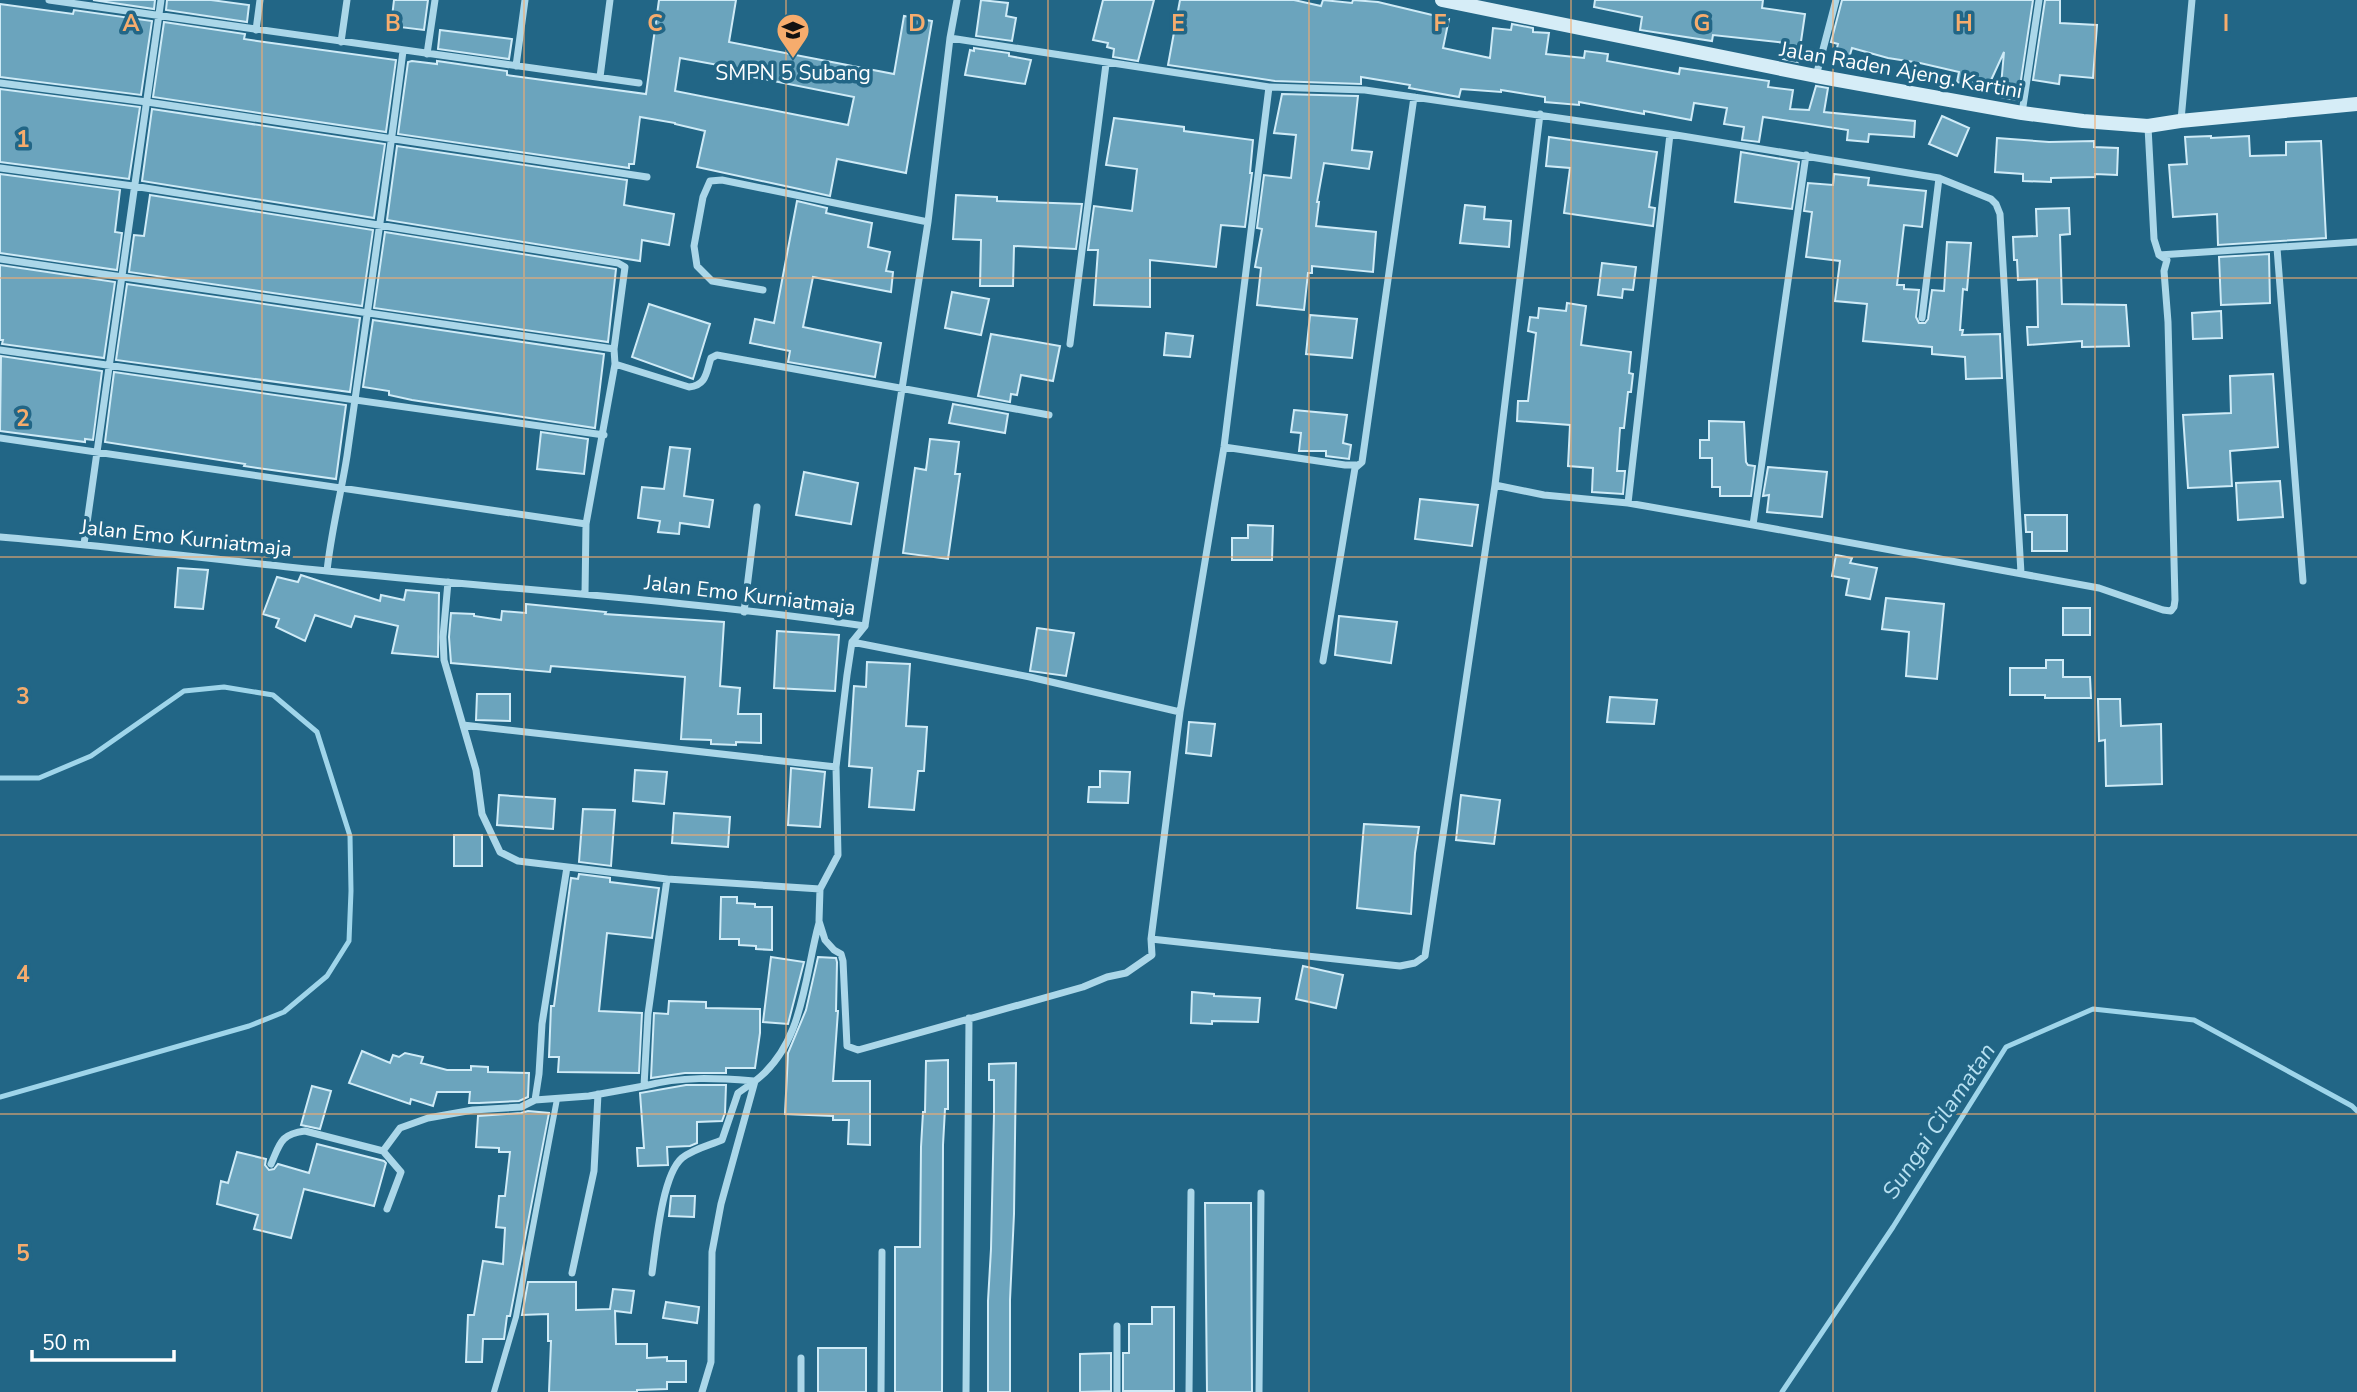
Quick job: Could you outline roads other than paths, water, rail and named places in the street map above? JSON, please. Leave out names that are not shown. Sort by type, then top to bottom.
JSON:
[{"type":"main road","name":"Jalan Raden Ajeng. Kartini","points":[[1442,0],[1816,76],[2022,113],[2148,126],[2357,104]]},
{"type":"street","points":[[49,0],[639,83]]},
{"type":"street","points":[[84,544],[160,0]]},
{"type":"street","points":[[256,30],[260,0]]},
{"type":"street","points":[[341,42],[347,0]]},
{"type":"street","points":[[427,54],[435,0]]},
{"type":"street","points":[[516,66],[525,0]]},
{"type":"street","points":[[600,77],[610,0]]},
{"type":"street","name":"Jalan Emo Kurniatmaja","points":[[0,537],[327,571],[585,594],[865,626],[928,222],[957,0]]},
{"type":"street","points":[[1816,76],[1836,0]]},
{"type":"street","points":[[2022,113],[2039,0]]},
{"type":"street","points":[[2180,121],[2192,0]]},
{"type":"street","points":[[950,38],[1269,87],[1365,90],[1806,155],[1939,178],[1991,199],[2000,214],[2021,573]]},
{"type":"street","points":[[327,571],[368,313],[403,51]]},
{"type":"street","points":[[1070,344],[1106,64]]},
{"type":"street","points":[[0,83],[147,102],[647,177]]},
{"type":"street","points":[[819,921],[825,940],[841,954],[847,1046],[858,1050],[1083,988],[1126,973],[1152,956],[1151,940],[1180,712],[1224,447],[1269,87]]},
{"type":"street","points":[[1323,661],[1355,468],[1364,459],[1414,97]]},
{"type":"street","points":[[1151,940],[1400,966],[1415,963],[1425,956],[1495,485],[1540,114]]},
{"type":"street","points":[[1495,485],[1544,495],[1628,503],[2021,573],[2099,588],[2170,611],[2173,608],[2168,321],[2164,271],[2166,260],[2159,256],[2154,239],[2148,126]]},
{"type":"street","points":[[1628,503],[1670,134]]},
{"type":"street","points":[[1753,525],[1806,155]]},
{"type":"street","points":[[0,168],[133,186],[618,263],[625,267],[614,349],[615,364],[586,524],[585,594]]},
{"type":"street","points":[[1922,318],[1939,178]]},
{"type":"street","points":[[763,290],[712,281],[697,267],[694,246],[703,197],[710,181],[722,180],[928,222]]},
{"type":"street","points":[[2159,256],[2357,242]]},
{"type":"street","points":[[2277,248],[2303,581]]},
{"type":"street","points":[[0,259],[614,349]]},
{"type":"street","points":[[0,350],[604,435]]},
{"type":"street","points":[[615,364],[689,387],[698,385],[706,378],[711,358],[717,355],[1048,415]]},
{"type":"street","points":[[0,438],[586,524]]},
{"type":"street","points":[[1224,447],[1356,465],[1355,468]]},
{"type":"street","points":[[744,612],[757,507]]},
{"type":"street","points":[[448,582],[443,637],[444,660],[476,770],[482,814],[499,852],[518,861],[667,879],[820,889]]},
{"type":"street","points":[[652,1273],[666,1189],[674,1167],[684,1156],[722,1140],[738,1093],[768,1072],[789,1038],[802,1006],[819,921],[820,889],[838,855],[836,767],[852,642],[865,626]]},
{"type":"street","points":[[852,642],[1030,677],[1180,712]]},
{"type":"street","points":[[463,726],[836,767]]},
{"type":"street","points":[[535,1100],[542,1024],[567,867]]},
{"type":"street","points":[[644,1086],[648,1014],[667,879]]},
{"type":"street","points":[[966,1392],[969,1018]]},
{"type":"street","points":[[383,1151],[400,1128],[428,1118],[473,1110],[521,1107],[535,1100],[598,1094],[673,1079],[704,1077],[755,1081]]},
{"type":"street","points":[[702,1392],[711,1362],[712,1252],[721,1204],[755,1081]]},
{"type":"street","points":[[572,1273],[594,1171],[598,1094]]},
{"type":"street","points":[[494,1392],[516,1317],[557,1099]]},
{"type":"street","points":[[271,1164],[282,1140],[294,1132],[305,1131],[383,1151],[401,1172],[387,1209]]},
{"type":"street","points":[[1189,1392],[1191,1192]]},
{"type":"street","points":[[1259,1392],[1261,1193]]},
{"type":"street","points":[[881,1392],[882,1252]]},
{"type":"street","points":[[1117,1392],[1118,1326]]},
{"type":"street","points":[[801,1358],[801,1392]]},
{"type":"waterway","points":[[0,778],[39,778],[91,756],[184,691],[224,687],[273,695],[317,732],[350,836],[351,891],[349,941],[327,976],[284,1012],[249,1026],[0,1097]]},
{"type":"waterway","name":"Sungai Cilamatan","points":[[1782,1392],[1893,1227],[2006,1047],[2093,1009],[2194,1020],[2357,1111]]},
{"type":"place","name":"SMPN 5 Subang","points":[[793,60]]}]
